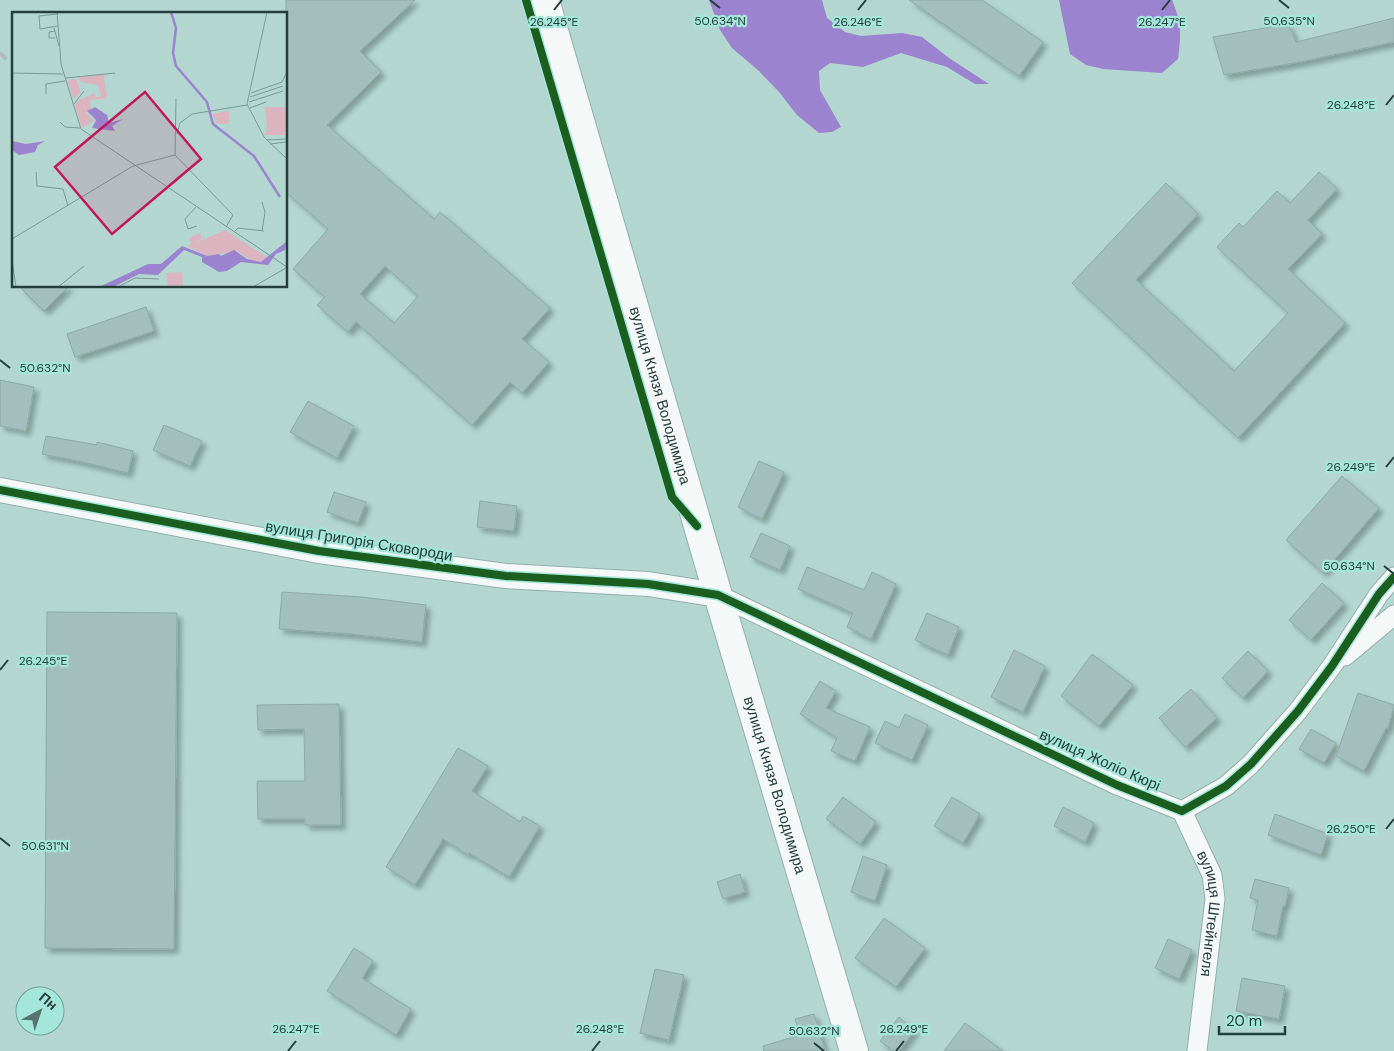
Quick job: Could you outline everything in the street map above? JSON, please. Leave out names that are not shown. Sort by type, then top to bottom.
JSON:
[{"type":"main road","name":"вулиця Князя Володимира","points":[[545,0],[718,596],[854,1051]]},
{"type":"street","name":"вулиця Григорія Сковороди","points":[[0,490],[319,551],[506,576],[648,584],[718,596]]},
{"type":"street","points":[[1182,811],[1226,786],[1251,764],[1298,711],[1332,666],[1379,594],[1394,577]]},
{"type":"street","name":"вулиця Жоліо Кюрі","points":[[718,596],[1108,781],[1182,811]]},
{"type":"street","points":[[1332,666],[1394,615]]},
{"type":"street","name":"вулиця Штейнгеля","points":[[1182,811],[1212,875],[1215,899],[1197,1051]]},
{"type":"shaded area","points":[[709,0],[822,0],[827,18],[845,32],[861,36],[902,33],[922,37],[949,58],[989,84],[975,84],[947,67],[901,53],[863,67],[830,63],[819,71],[820,90],[841,127],[832,132],[819,133],[797,115],[759,71],[732,48],[720,30]]},
{"type":"shaded area","points":[[1059,0],[1172,0],[1178,16],[1180,29],[1178,59],[1162,73],[1103,69],[1086,65],[1070,54]]},
{"type":"building","points":[[286,0],[415,0],[360,51],[381,72],[327,125],[434,219],[440,212],[550,308],[522,339],[549,362],[522,393],[510,382],[472,425],[356,322],[348,332],[317,305],[325,297],[293,269],[328,229],[288,194],[288,12],[286,12]],"holes":[[[385,266],[418,296],[394,323],[360,294]]]},
{"type":"building","points":[[909,0],[982,0],[1043,42],[1019,76]]},
{"type":"building","points":[[1394,18],[1394,42],[1300,62],[1224,75],[1213,37],[1288,24],[1296,42]]},
{"type":"building","points":[[1319,172],[1337,189],[1308,220],[1322,234],[1288,269],[1345,323],[1238,438],[1072,283],[1166,183],[1198,214],[1136,280],[1234,371],[1288,313],[1217,247],[1239,223],[1243,227],[1277,191],[1290,203]]},
{"type":"building","points":[[21,288],[67,288],[44,311]]},
{"type":"building","points":[[146,307],[154,331],[75,357],[67,334]]},
{"type":"building","points":[[0,380],[34,387],[26,431],[0,426]]},
{"type":"building","points":[[308,401],[354,426],[337,458],[290,432]]},
{"type":"building","points":[[164,425],[202,441],[190,466],[153,450]]},
{"type":"building","points":[[46,436],[97,445],[97,442],[133,451],[128,473],[42,454]]},
{"type":"building","points":[[759,461],[784,472],[762,519],[738,507]]},
{"type":"building","points":[[1342,476],[1379,508],[1323,573],[1286,540]]},
{"type":"building","points":[[334,492],[366,502],[358,523],[327,512]]},
{"type":"building","points":[[480,501],[517,506],[514,531],[477,527]]},
{"type":"building","points":[[761,533],[790,546],[780,570],[750,557]]},
{"type":"building","points":[[807,567],[864,590],[872,572],[896,584],[871,639],[847,627],[853,613],[798,589]]},
{"type":"building","points":[[1322,583],[1344,603],[1311,640],[1289,620]]},
{"type":"building","points":[[282,592],[362,597],[426,605],[422,642],[279,629]]},
{"type":"building","points":[[47,612],[177,613],[174,949],[45,948]]},
{"type":"building","points":[[927,613],[959,627],[948,655],[915,640]]},
{"type":"building","points":[[1014,650],[1045,666],[1023,712],[991,697]]},
{"type":"building","points":[[1248,651],[1268,671],[1243,698],[1222,678]]},
{"type":"building","points":[[1092,654],[1133,685],[1099,726],[1061,696]]},
{"type":"building","points":[[820,681],[836,691],[826,708],[870,727],[855,761],[831,751],[837,738],[800,714]]},
{"type":"building","points":[[1191,689],[1217,718],[1185,747],[1159,718]]},
{"type":"building","points":[[1358,693],[1394,705],[1388,728],[1386,728],[1364,771],[1336,756]]},
{"type":"building","points":[[339,704],[341,825],[305,825],[305,819],[258,819],[257,781],[305,781],[304,729],[258,730],[257,705]]},
{"type":"building","points":[[905,714],[928,725],[912,760],[875,743],[885,721],[899,728]]},
{"type":"building","points":[[1311,729],[1336,743],[1324,763],[1299,749]]},
{"type":"building","points":[[458,748],[488,766],[472,791],[520,822],[523,816],[540,826],[509,877],[443,839],[415,885],[386,867]]},
{"type":"building","points":[[843,797],[876,822],[860,844],[826,819]]},
{"type":"building","points":[[952,797],[980,814],[963,843],[934,826]]},
{"type":"building","points":[[1063,807],[1094,823],[1085,842],[1054,826]]},
{"type":"building","points":[[1275,814],[1328,834],[1321,855],[1268,835]]},
{"type":"building","points":[[863,856],[887,865],[875,901],[851,892]]},
{"type":"building","points":[[740,874],[745,892],[723,899],[717,882]]},
{"type":"building","points":[[1255,879],[1289,888],[1277,936],[1252,930],[1258,900],[1250,898]]},
{"type":"building","points":[[884,918],[925,948],[896,987],[855,958]]},
{"type":"building","points":[[1168,939],[1192,950],[1179,979],[1155,968]]},
{"type":"building","points":[[354,948],[373,961],[362,978],[411,1009],[396,1035],[327,991]]},
{"type":"building","points":[[655,969],[684,975],[669,1040],[640,1033]]},
{"type":"building","points":[[1242,978],[1285,986],[1279,1019],[1236,1011]]},
{"type":"building","points":[[814,1014],[825,1051],[764,1051],[763,1046],[800,1035],[795,1019]]},
{"type":"building","points":[[899,1017],[915,1030],[899,1051],[893,1051],[880,1041]]},
{"type":"building","points":[[965,1023],[1003,1051],[944,1051]]},
{"type":"railway","points":[[0,53],[12,65]]},
{"type":"cycle path","points":[[526,0],[672,497],[697,526]]},
{"type":"cycle path","points":[[0,490],[319,551],[506,576],[648,584],[718,595],[1117,785],[1182,811],[1226,786],[1251,764],[1298,711],[1332,666],[1379,594],[1394,577]]}]
